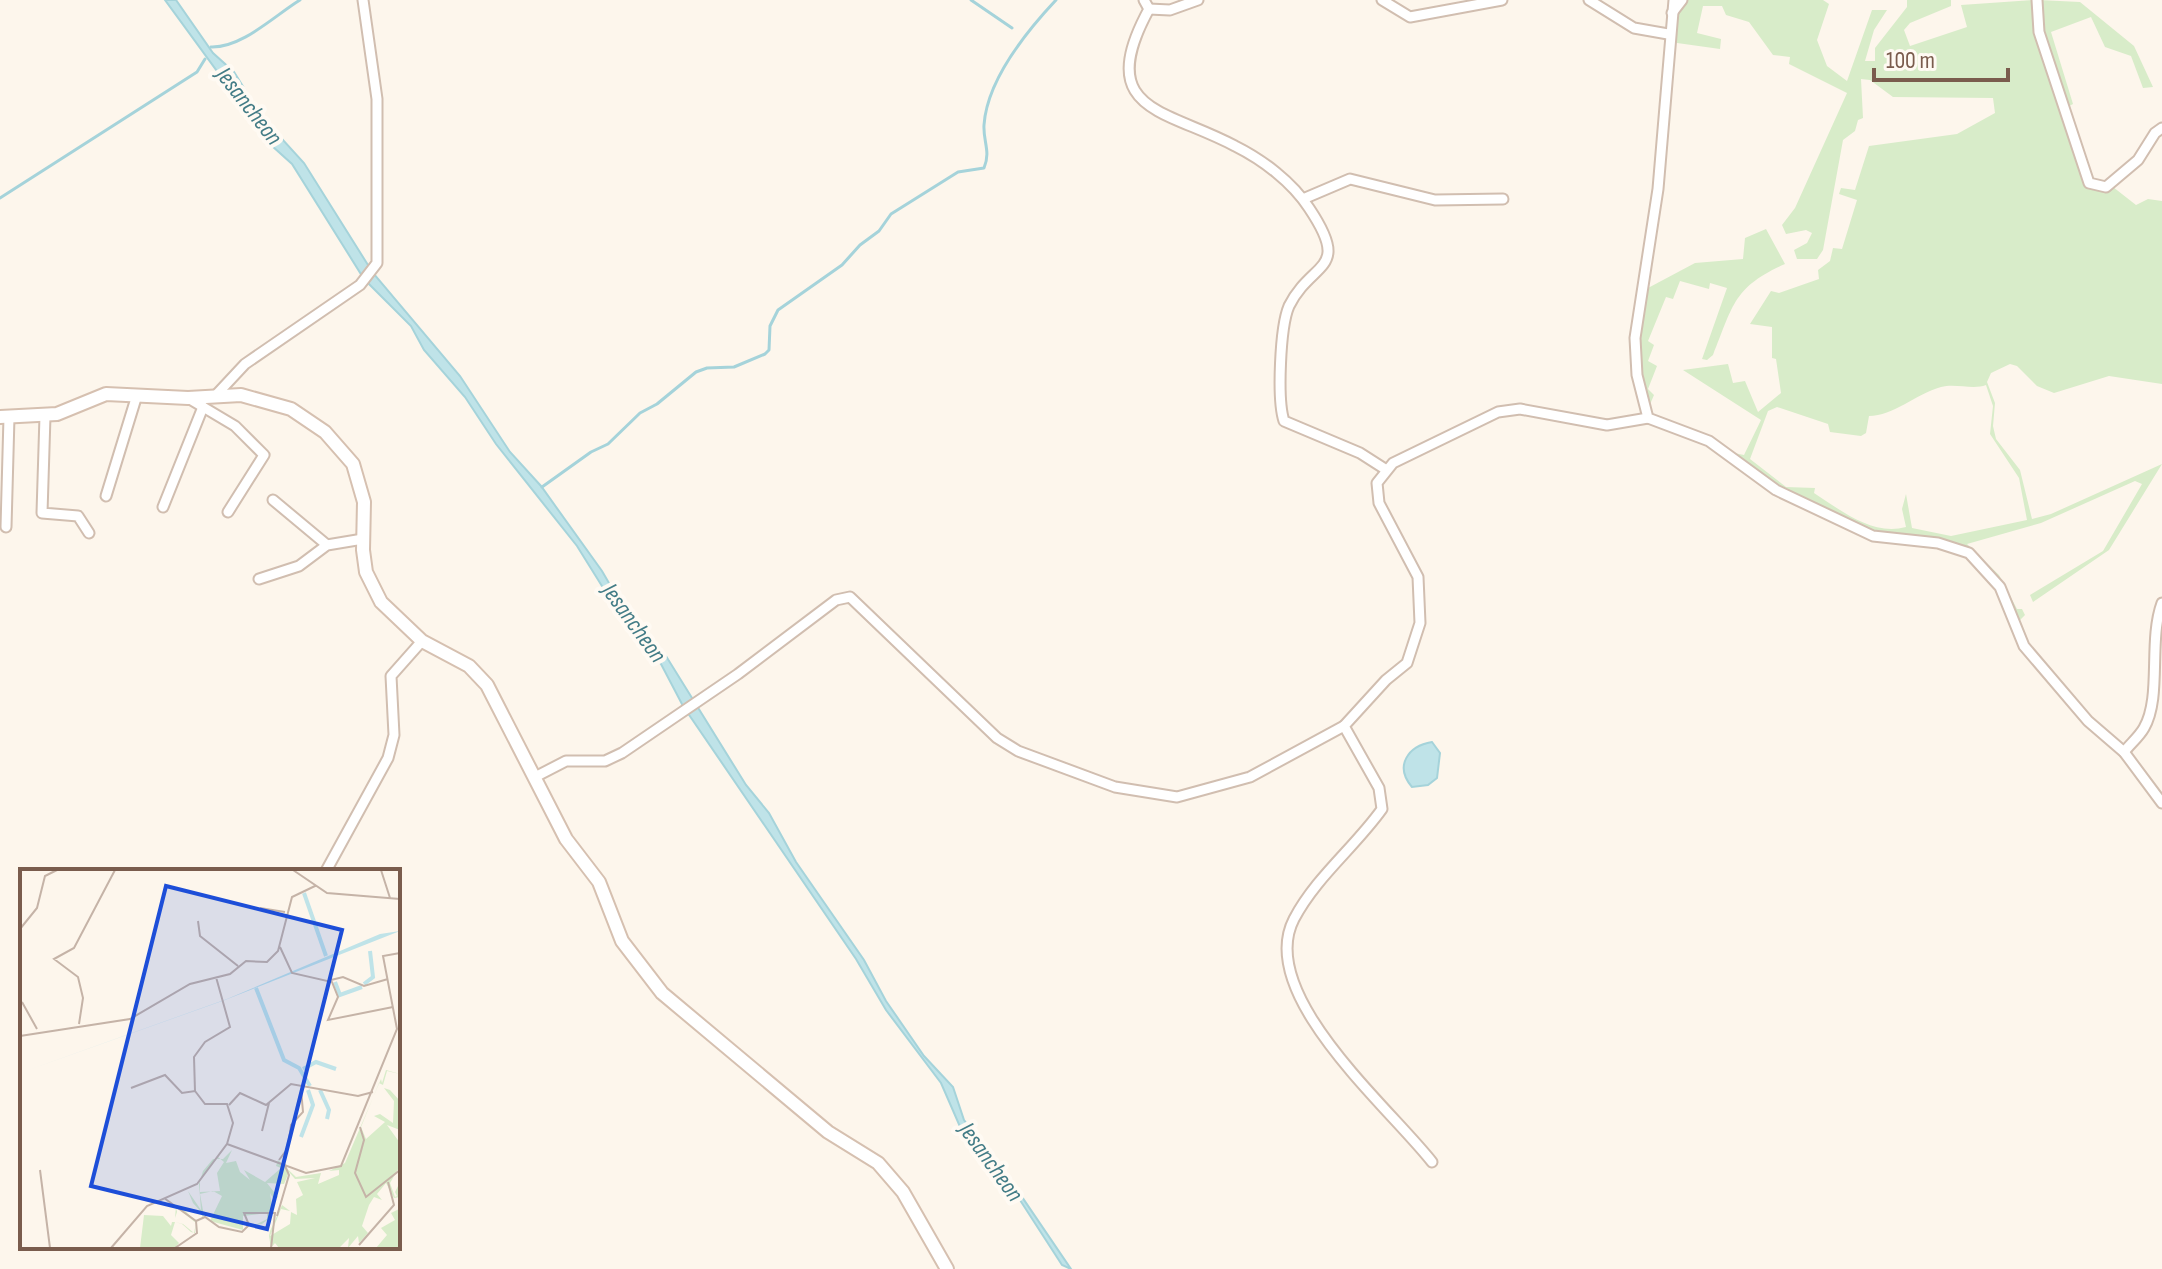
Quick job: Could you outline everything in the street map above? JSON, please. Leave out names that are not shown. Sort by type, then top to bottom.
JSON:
[{"type":"street","points":[[217,394],[245,364],[360,285],[372,271],[379,254],[377,99],[363,0]]},
{"type":"street","points":[[1198,0],[1170,10],[1147,5],[1129,64],[1132,83],[1140,97],[1169,120],[1195,127],[1250,154],[1303,199],[1324,230],[1329,245],[1326,260],[1293,300],[1284,321],[1282,416],[1287,423],[1360,453],[1385,469]]},
{"type":"street","points":[[1382,0],[1410,17],[1502,0]]},
{"type":"street","points":[[1589,0],[1634,28],[1668,34]]},
{"type":"street","points":[[1648,418],[1637,375],[1635,338],[1661,161],[1668,34],[1674,0]]},
{"type":"street","points":[[1670,16],[1682,0]]},
{"type":"street","points":[[2037,0],[2039,32],[2069,119],[2080,166],[2089,183],[2106,187],[2121,177],[2162,128]]},
{"type":"street","points":[[1303,199],[1356,179],[1435,200],[1503,199]]},
{"type":"street","points":[[6,527],[5,417],[45,416],[96,396],[188,398],[217,394],[275,402],[311,422],[338,444],[353,464],[363,490],[366,572],[376,595],[422,641],[463,662],[480,676],[566,839],[595,874],[622,941],[662,993],[828,1132],[878,1163],[903,1192],[947,1269]]},
{"type":"street","points":[[106,496],[137,395]]},
{"type":"street","points":[[188,398],[235,426],[264,455],[228,512]]},
{"type":"street","points":[[163,507],[203,407]]},
{"type":"street","points":[[535,777],[566,761],[611,759],[699,701],[836,600],[850,597],[997,738],[1018,751],[1115,787],[1171,797],[1196,793],[1259,773],[1344,726],[1412,655],[1420,623],[1420,588],[1415,568],[1379,503],[1377,483],[1385,469],[1459,428],[1498,412],[1520,409],[1607,425],[1648,418],[1709,441],[1776,490],[1873,536],[1938,543],[1969,553],[2000,587],[2024,646],[2088,721],[2124,752],[2162,803]]},
{"type":"street","points":[[45,416],[42,513],[78,516],[89,533]]},
{"type":"street","points":[[273,500],[327,545]]},
{"type":"street","points":[[259,579],[299,566],[327,545],[363,539]]},
{"type":"street","points":[[2124,752],[2144,728],[2152,707],[2155,628],[2162,603]]},
{"type":"street","points":[[327,869],[388,758],[394,735],[390,683],[394,670],[422,641]]},
{"type":"street","points":[[1344,726],[1379,788],[1382,809],[1339,857],[1299,910],[1284,947],[1286,963],[1300,996],[1345,1066],[1432,1162]]},
{"type":"green space","points":[[1687,0],[1823,0],[1829,4],[1817,40],[1827,66],[1847,81],[1872,10],[1887,10],[1874,30],[1865,61],[1875,61],[1875,48],[1907,7],[1907,0],[1951,0],[1951,6],[1910,23],[1904,30],[1910,46],[1967,27],[1961,5],[2033,0],[2081,178],[2092,190],[2113,187],[2136,205],[2148,199],[2162,201],[2162,384],[2109,376],[2054,393],[2037,386],[2017,366],[2010,364],[1991,373],[1987,382],[1995,403],[1993,426],[1996,439],[2020,470],[2032,519],[2051,514],[2162,464],[2109,550],[2033,602],[2030,595],[2103,551],[2142,484],[2135,481],[2041,523],[1967,544],[1999,575],[2017,609],[2022,609],[2025,615],[2016,624],[2002,585],[1971,551],[1881,536],[1787,493],[1729,452],[1744,455],[1761,420],[1683,370],[1728,364],[1733,383],[1745,381],[1758,412],[1781,393],[1776,359],[1772,358],[1772,327],[1750,324],[1771,291],[1779,293],[1819,279],[1818,270],[1830,261],[1833,248],[1842,249],[1857,200],[1839,194],[1841,188],[1855,190],[1869,146],[1957,134],[1995,113],[1993,98],[1893,97],[1870,80],[1861,79],[1863,118],[1858,120],[1855,131],[1843,140],[1823,250],[1817,259],[1797,259],[1794,250],[1807,243],[1812,233],[1806,230],[1786,234],[1782,225],[1795,208],[1847,93],[1789,64],[1790,57],[1773,55],[1749,22],[1726,15],[1722,6],[1703,6],[1697,33],[1721,39],[1720,49],[1670,42],[1673,16]],"holes":[[[1986,385],[1993,406],[1990,434],[2019,478],[2027,520],[1951,536],[1912,528],[1906,494],[1902,509],[1906,527],[1881,528],[1846,514],[1814,493],[1815,488],[1786,487],[1750,459],[1768,411],[1777,407],[1828,424],[1830,432],[1861,436],[1866,433],[1869,416],[1896,409],[1941,387]]]},
{"type":"green space","points":[[2039,0],[2080,2],[2134,46],[2153,87],[2143,88],[2131,56],[2105,47],[2091,17],[2051,32],[2073,104],[2069,106],[2042,31]]},
{"type":"green space","points":[[1766,229],[1785,264],[1745,290],[1731,311],[1713,355],[1707,360],[1702,359],[1727,288],[1710,283],[1709,289],[1680,281],[1673,299],[1666,297],[1648,341],[1654,345],[1648,361],[1657,366],[1648,389],[1654,395],[1648,409],[1637,351],[1648,288],[1695,263],[1743,259],[1745,238]]},
{"type":"water","name":"Jesancheon","points":[[165,0],[176,0],[213,53],[234,72],[262,117],[304,163],[373,273],[460,376],[510,452],[541,486],[602,571],[620,602],[666,656],[746,785],[769,813],[796,862],[864,960],[886,1001],[924,1056],[953,1087],[964,1120],[1003,1169],[1071,1269],[1062,1265],[1018,1197],[961,1129],[941,1083],[886,1010],[856,959],[683,706],[661,664],[615,607],[577,546],[496,444],[465,397],[424,350],[411,326],[364,279],[292,164],[271,145]]},
{"type":"water","points":[[1432,742],[1440,753],[1437,778],[1428,785],[1412,787],[1404,772],[1406,758],[1416,748]]},
{"type":"waterway","points":[[211,47],[246,37],[300,0]]},
{"type":"waterway","points":[[971,0],[1012,28]]},
{"type":"waterway","points":[[542,487],[591,452],[608,444],[640,413],[657,404],[696,372],[707,368],[734,367],[765,354],[769,350],[770,326],[778,310],[842,265],[860,245],[879,231],[891,214],[958,172],[984,168],[987,156],[984,125],[992,91],[1021,42],[1056,0]]},
{"type":"waterway","points":[[0,198],[197,72],[205,59]]}]
